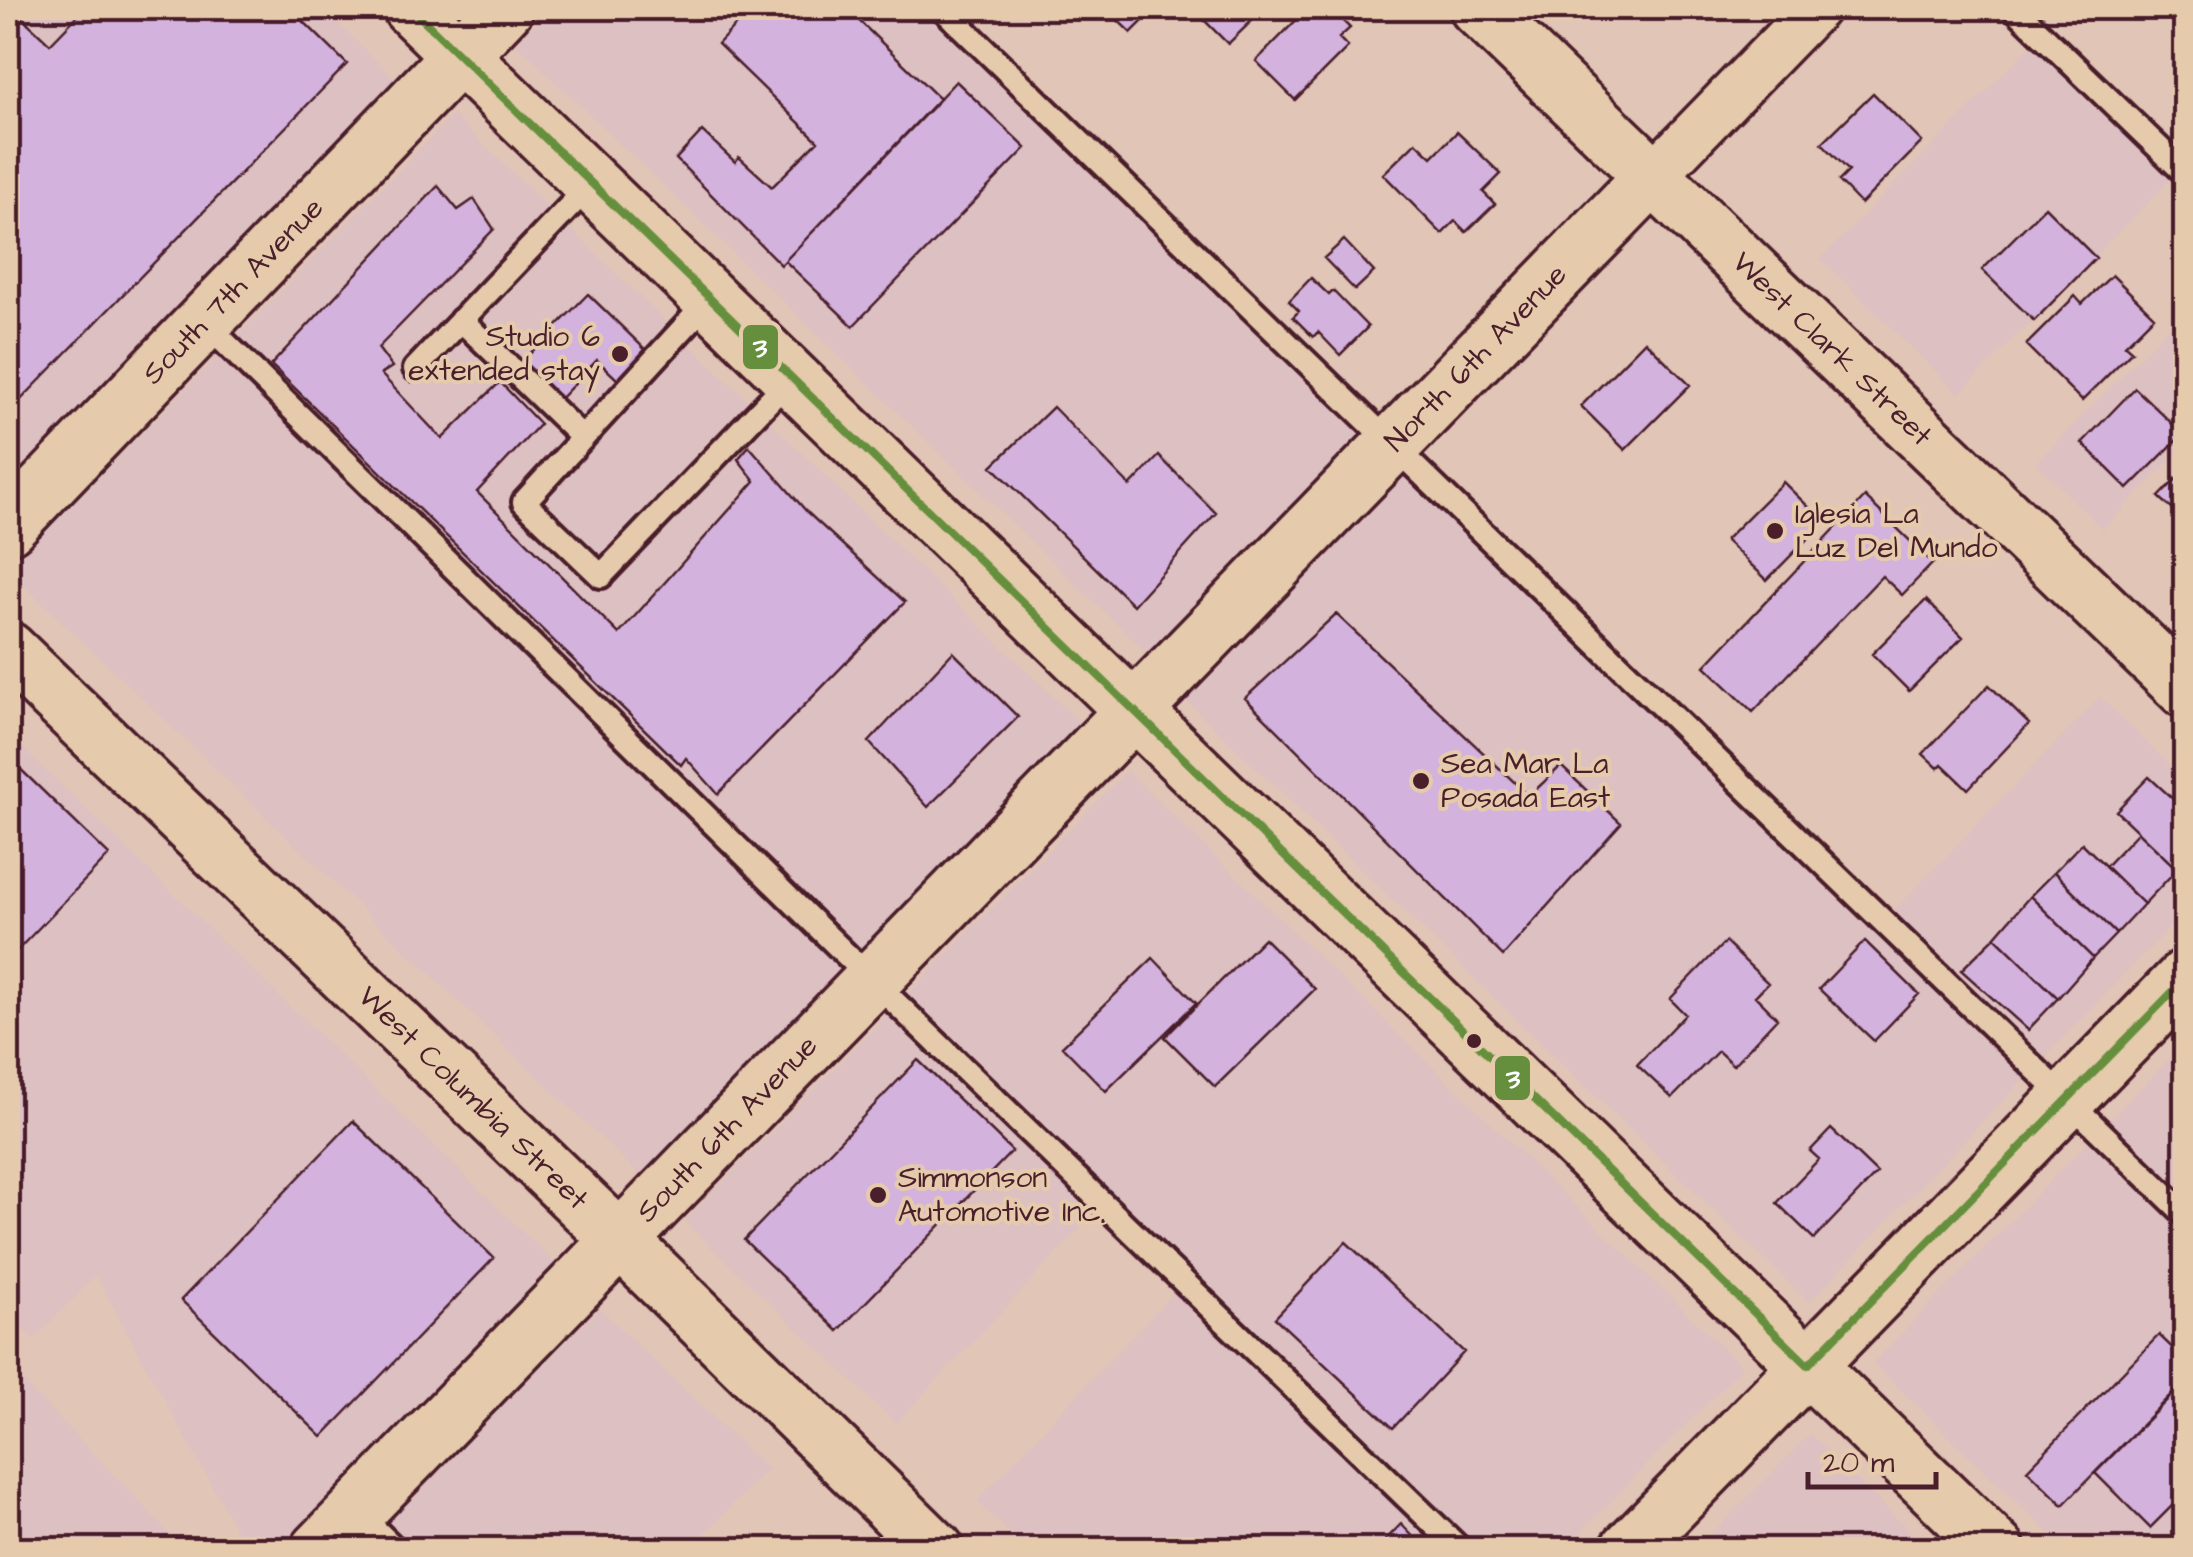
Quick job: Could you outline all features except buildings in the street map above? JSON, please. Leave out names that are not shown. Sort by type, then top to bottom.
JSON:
[{"type":"street","points":[[411,8],[1997,1550]]},
{"type":"street","name":"South 7th Avenue","points":[[8,526],[505,8]]},
{"type":"street","name":"West Clark Street","points":[[1478,8],[2186,690]]},
{"type":"street","name":"North 6th Avenue","points":[[1136,709],[1816,8]]},
{"type":"street","name":"West Columbia Street","points":[[8,650],[936,1550]]},
{"type":"street","name":"South 6th Avenue","points":[[318,1550],[1136,709]]},
{"type":"street","points":[[1628,1550],[2186,978]]},
{"type":"lane","points":[[942,8],[2186,1215]]},
{"type":"lane","points":[[2014,8],[2186,174]]},
{"type":"lane","points":[[415,369],[592,183]]},
{"type":"lane","points":[[711,298],[524,502],[601,576],[792,376]]},
{"type":"lane","points":[[461,320],[583,438]]},
{"type":"lane","points":[[203,322],[872,980],[1461,1550]]},
{"type":"lane","points":[[356,1511],[396,1550]]},
{"type":"shaded area","points":[[8,8],[322,8],[399,83],[8,486]]},
{"type":"shaded area","points":[[550,8],[941,8],[1373,425],[1150,656],[516,43]]},
{"type":"shaded area","points":[[2041,36],[2178,172],[1959,394],[1821,259]]},
{"type":"shaded area","points":[[453,115],[1082,725],[640,1175],[8,570]]},
{"type":"shaded area","points":[[2185,311],[2185,445],[2103,529],[2036,463]]},
{"type":"shaded area","points":[[1411,464],[1884,921],[2100,697],[2185,780],[2185,911],[1809,1302],[1185,699]]},
{"type":"shaded area","points":[[8,734],[555,1263],[282,1549],[247,1549],[96,1275],[34,1339],[8,1314]]},
{"type":"shaded area","points":[[1127,771],[1742,1367],[1564,1549],[1026,1549],[977,1501],[1192,1273],[1110,1197],[896,1423],[684,1221]]},
{"type":"shaded area","points":[[2185,1043],[2185,1549],[2066,1549],[1873,1363]]},
{"type":"shaded area","points":[[599,1308],[767,1469],[690,1549],[359,1550]]},
{"type":"shaded area","points":[[8,1366],[159,1522],[178,1549],[8,1549]]},
{"type":"shaded area","points":[[1810,1434],[1928,1549],[1697,1549]]},
{"type":"transit line","name":"3","points":[[411,8],[1808,1365]]},
{"type":"transit line","name":"3","points":[[1808,1365],[2186,978]]},
{"type":"place","name":"Studio 6 extended stay","points":[[620,354]]},
{"type":"place","name":"Iglesia La Luz Del Mundo","points":[[1775,531]]},
{"type":"place","name":"Sea Mar La Posada East","points":[[1421,781]]},
{"type":"place","name":"Simmonson Automotive Inc.","points":[[878,1195]]}]
